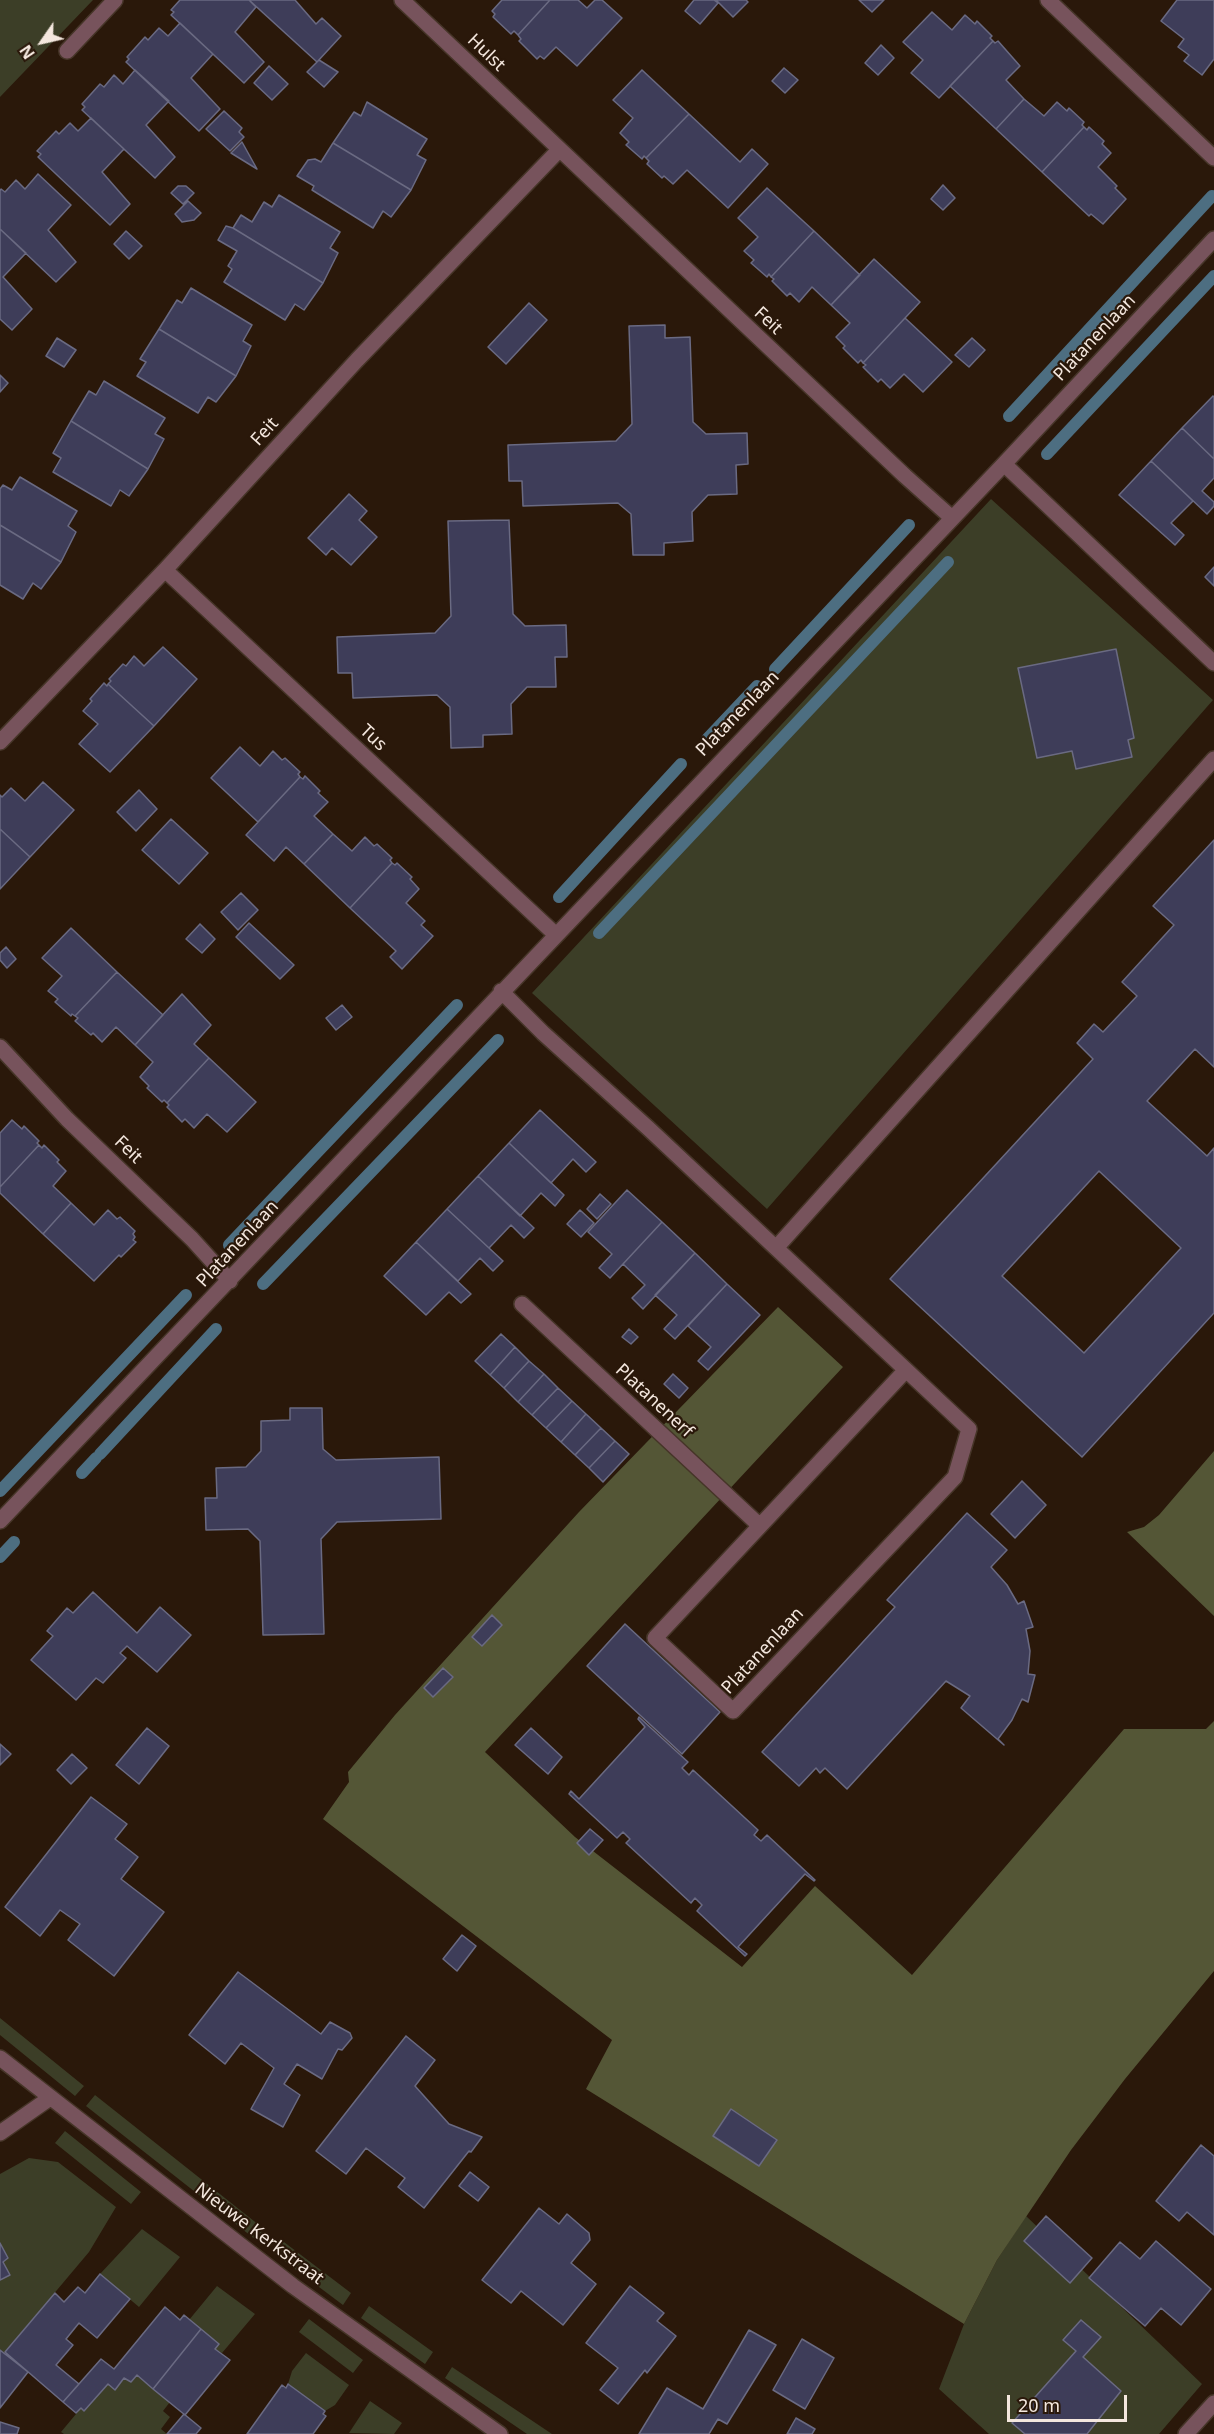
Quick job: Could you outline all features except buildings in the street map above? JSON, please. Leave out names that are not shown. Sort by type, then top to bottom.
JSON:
[{"type":"street","points":[[67,51],[115,0]]},
{"type":"street","name":"Hulst","points":[[402,0],[542,134]]},
{"type":"street","points":[[1048,0],[1214,158]]},
{"type":"street","name":"Feit","points":[[542,134],[952,518]]},
{"type":"street","name":"Feit","points":[[0,742],[165,570],[357,360],[559,150]]},
{"type":"street","name":"Platanenlaan","points":[[0,1521],[230,1281],[555,934],[1004,464],[1214,238]]},
{"type":"street","points":[[1004,464],[1214,663]]},
{"type":"street","name":"Tus","points":[[165,570],[555,934]]},
{"type":"street","points":[[776,1248],[1214,759]]},
{"type":"street","name":"Platanenlaan","points":[[501,991],[776,1248],[969,1429],[955,1476],[733,1711],[655,1638],[906,1370]]},
{"type":"street","name":"Feit","points":[[0,1047],[67,1119],[192,1239],[230,1281]]},
{"type":"street","name":"Platanenerf","points":[[522,1304],[759,1526]]},
{"type":"street","name":"Nieuwe Kerkstraat","points":[[0,2058],[293,2286],[500,2434]]},
{"type":"street","points":[[0,2133],[50,2098]]},
{"type":"street","points":[[1186,2434],[1214,2403]]},
{"type":"green space","points":[[0,0],[93,0],[0,97]]},
{"type":"green space","points":[[991,499],[1213,700],[767,1209],[532,993]]},
{"type":"green space","points":[[778,1307],[843,1367],[485,1752],[575,1837],[742,1967],[815,1886],[912,1975],[1124,1729],[1206,1729],[1214,1721],[1214,1971],[1125,2079],[1071,2150],[997,2260],[964,2324],[586,2089],[612,2040],[323,1819],[349,1782],[348,1772],[395,1715],[579,1512]]},
{"type":"green space","points":[[1214,1451],[1214,1616],[1127,1532],[1144,1527],[1159,1515]]},
{"type":"green space","points":[[0,2018],[84,2086],[75,2096],[0,2035]]},
{"type":"green space","points":[[95,2095],[264,2229],[256,2240],[86,2106]]},
{"type":"green space","points":[[65,2131],[141,2192],[131,2204],[55,2143]]},
{"type":"green space","points":[[29,2158],[58,2162],[116,2207],[89,2252],[4,2353],[0,2350],[0,2280],[3,2262],[8,2258],[0,2243],[0,2174]]},
{"type":"green space","points":[[1026,2216],[1202,2384],[1159,2434],[989,2434],[939,2389],[964,2324],[997,2260]]},
{"type":"green space","points":[[142,2229],[180,2257],[139,2307],[100,2274]]},
{"type":"green space","points":[[280,2239],[351,2293],[343,2305],[271,2251]]},
{"type":"green space","points":[[217,2286],[255,2314],[222,2353],[215,2349],[219,2344],[189,2320]]},
{"type":"green space","points":[[369,2306],[433,2352],[425,2364],[361,2318]]},
{"type":"green space","points":[[309,2319],[363,2360],[353,2373],[299,2332]]},
{"type":"green space","points":[[306,2353],[349,2385],[335,2405],[325,2411],[288,2384],[292,2371]]},
{"type":"green space","points":[[452,2367],[552,2434],[527,2434],[445,2378]]},
{"type":"green space","points":[[137,2375],[170,2402],[163,2411],[170,2417],[161,2429],[167,2434],[64,2434],[61,2432],[81,2408],[84,2411],[108,2384],[124,2378],[131,2382]]},
{"type":"green space","points":[[370,2401],[402,2423],[394,2434],[349,2433]]},
{"type":"waterway","points":[[1009,416],[1212,196]]},
{"type":"waterway","points":[[1047,454],[1214,276]]},
{"type":"waterway","points":[[775,669],[909,525]]},
{"type":"waterway","points":[[599,933],[948,562]]},
{"type":"waterway","points":[[707,739],[757,686]]},
{"type":"waterway","points":[[559,897],[681,764]]},
{"type":"waterway","points":[[229,1245],[457,1005]]},
{"type":"waterway","points":[[263,1284],[498,1040]]},
{"type":"waterway","points":[[0,1491],[186,1295]]},
{"type":"waterway","points":[[100,1454],[216,1329]]},
{"type":"waterway","points":[[82,1473],[96,1458]]},
{"type":"waterway","points":[[0,1557],[14,1542]]}]
